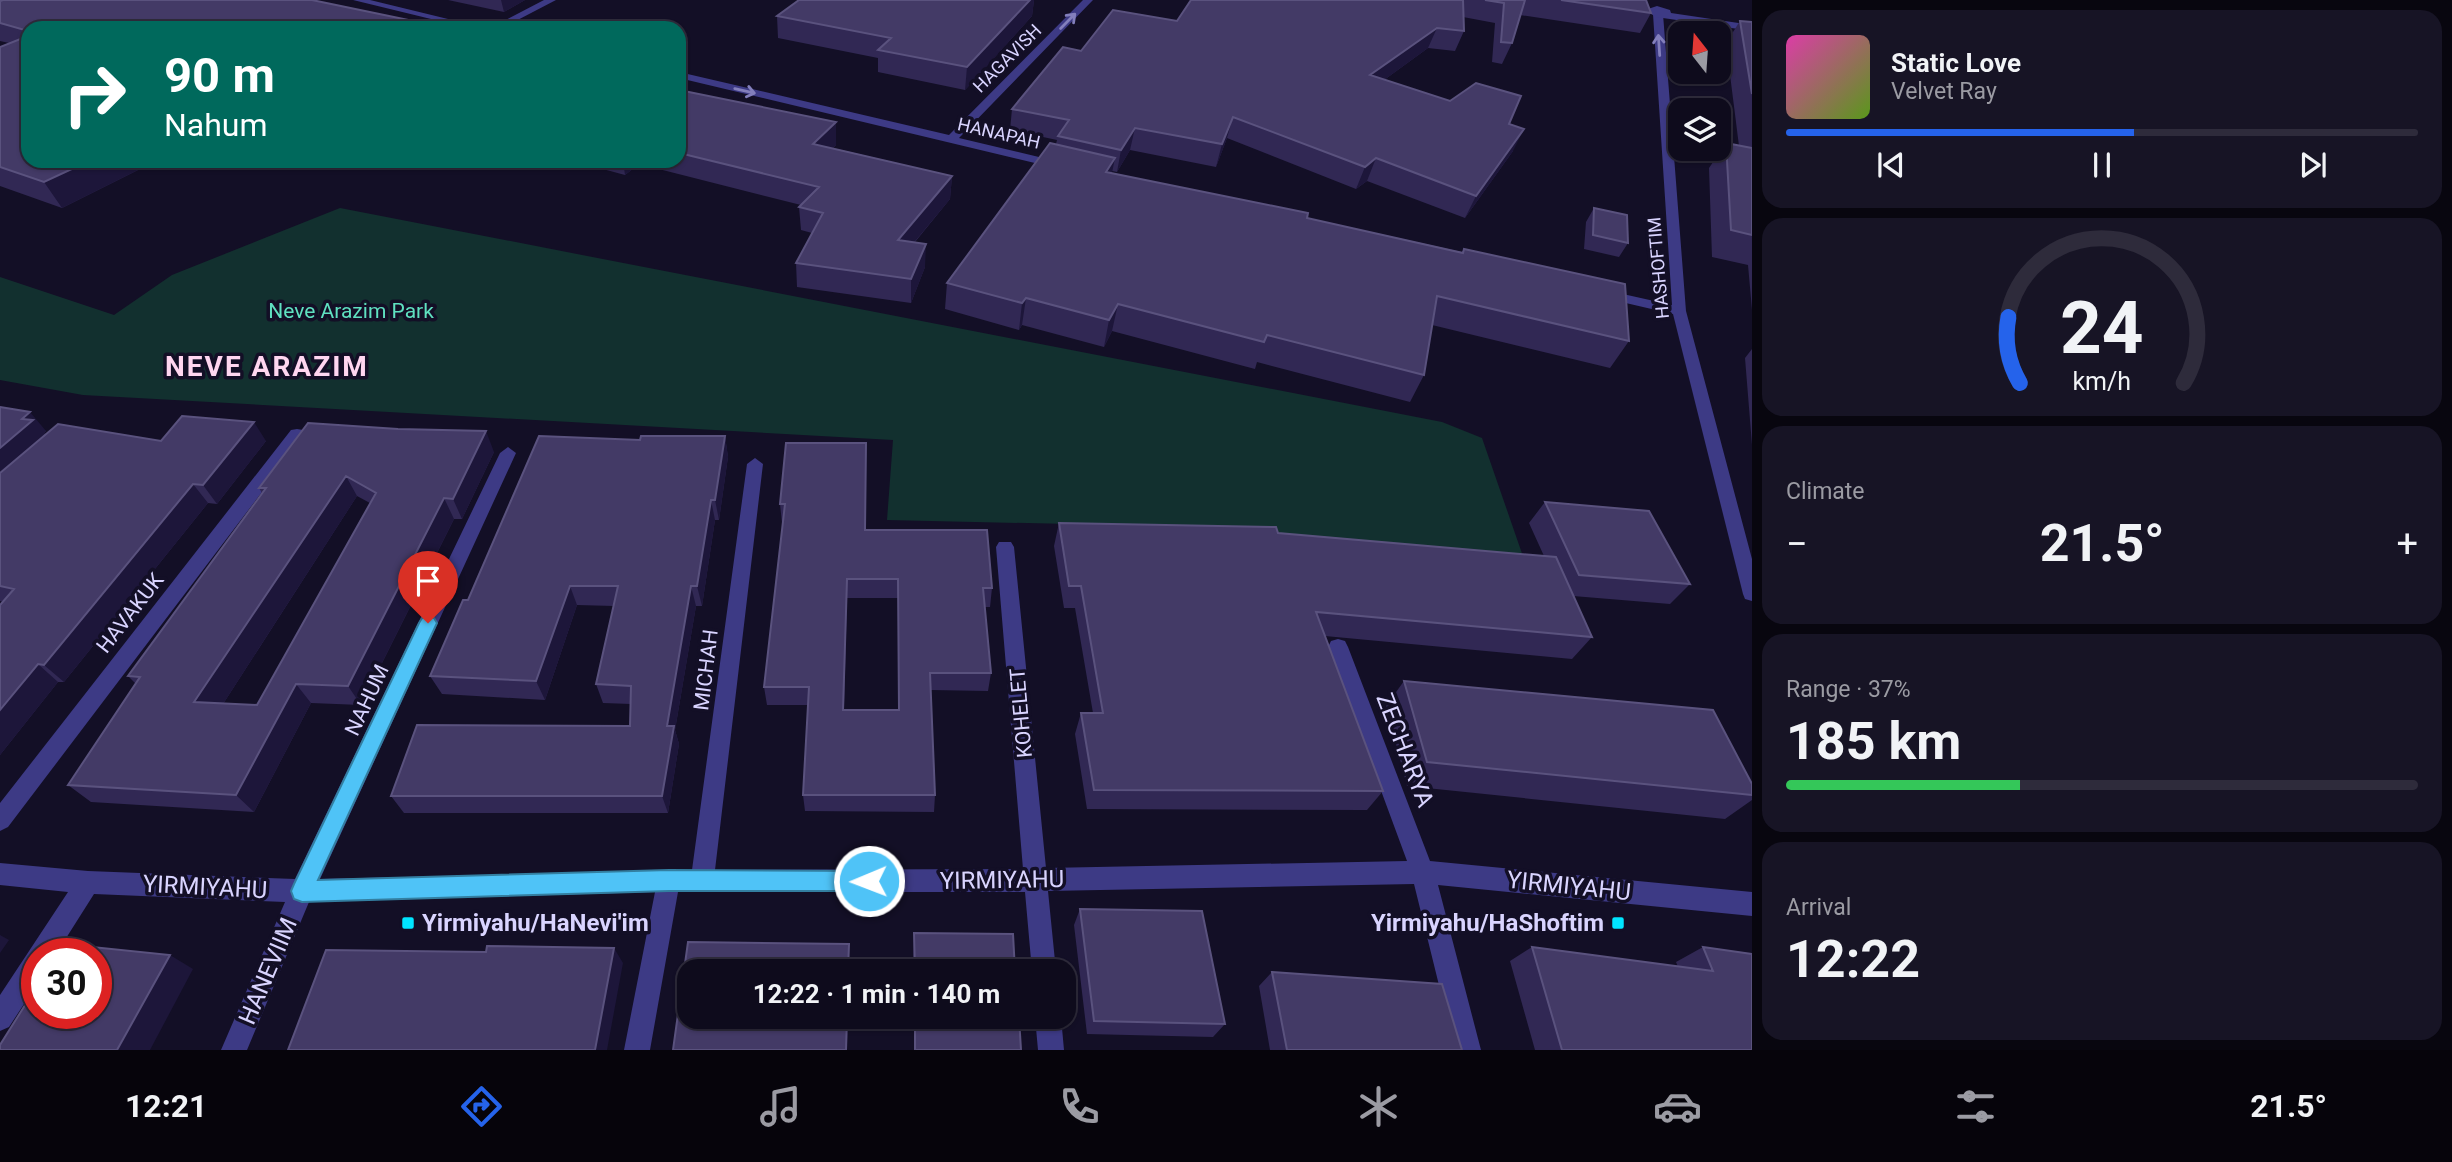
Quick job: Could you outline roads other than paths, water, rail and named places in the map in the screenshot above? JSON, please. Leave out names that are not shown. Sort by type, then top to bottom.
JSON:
[{"type":"street","points":[[358,0],[450,21]]},
{"type":"street","points":[[509,21],[551,0]]},
{"type":"street","name":"HAGAVISH","points":[[951,139],[1088,0]]},
{"type":"street","points":[[1639,8],[1752,28]]},
{"type":"street","points":[[1658,12],[1752,22]]},
{"type":"street","name":"HASHOFTIM","points":[[1658,12],[1679,312],[1752,594]]},
{"type":"street","name":"HANAPAH","points":[[686,77],[1073,169]]},
{"type":"street","points":[[1585,289],[1679,312]]},
{"type":"street","name":"HAVAKUK","points":[[0,820],[297,434]]},
{"type":"street","name":"NAHUM","points":[[302,891],[508,453]]},
{"type":"street","name":"MICHAH","points":[[702,882],[755,464]]},
{"type":"street","name":"KOHELET","points":[[1005,547],[1043,959]]},
{"type":"street","name":"ZECHARYA","points":[[1338,647],[1423,872],[1468,1050]]},
{"type":"street","name":"YIRMIYAHU","points":[[0,874],[88,882],[302,891],[669,880],[1037,880],[1423,872],[1752,904]]},
{"type":"street","points":[[637,1050],[669,880]]},
{"type":"street","points":[[52,938],[88,882]]},
{"type":"street","name":"HANEVIIM","points":[[234,1050],[302,891]]},
{"type":"street","points":[[0,1018],[21,986]]},
{"type":"street","points":[[1049,1029],[1051,1050]]},
{"type":"place","name":"Yirmiyahu/HaNevi'im","points":[[408,923]]},
{"type":"place","name":"Yirmiyahu/HaShoftim","points":[[1618,923]]},
{"type":"district","name":"NEVE ARAZIM","points":[[267,366]]},
{"type":"park label","name":"Neve Arazim Park","points":[[351,311]]}]
